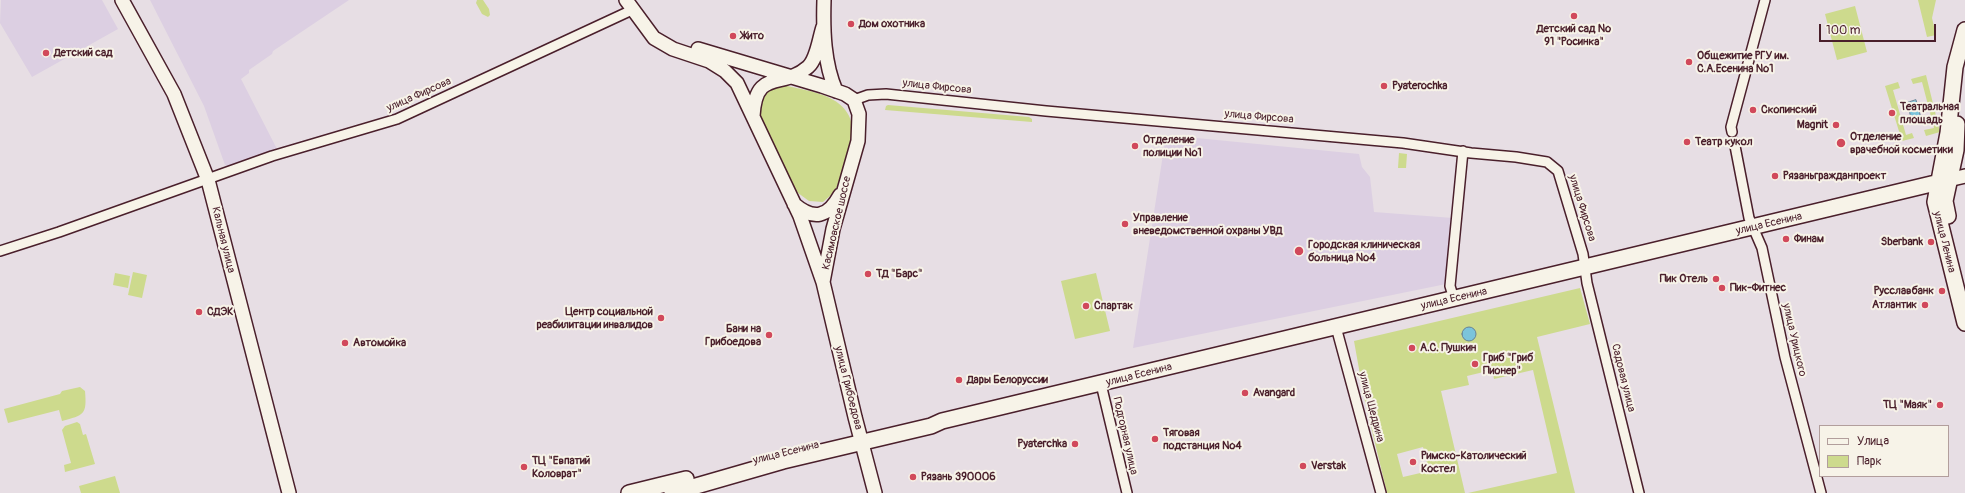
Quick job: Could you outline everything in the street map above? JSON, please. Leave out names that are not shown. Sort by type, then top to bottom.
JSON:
[{"type":"main road","name":"Кальная улица","points":[[122,0],[174,94],[208,180],[289,493]]},
{"type":"main road","points":[[824,0],[823,27],[828,66],[836,91]]},
{"type":"main road","points":[[632,9],[665,36],[681,44],[836,91],[854,100]]},
{"type":"main road","points":[[632,9],[654,38],[673,49],[709,62],[725,71],[736,83],[794,204],[804,212],[806,216],[834,229]]},
{"type":"main road","points":[[753,118],[754,99],[760,88],[773,80],[792,78],[811,64],[823,27]]},
{"type":"main road","points":[[1955,150],[1948,133],[1955,67],[1965,30]]},
{"type":"main road","points":[[1955,150],[1957,103],[1965,63]]},
{"type":"main road","name":"Касимовское шоссе","points":[[823,282],[845,184],[858,141],[859,114],[854,100]]},
{"type":"main road","name":"улица Ленина","points":[[1955,150],[1935,202],[1965,324]]},
{"type":"main road","name":"улица Есенина","points":[[629,493],[861,439],[931,426],[942,421],[1965,176]]},
{"type":"main road","name":"улица Ленина","points":[[1943,181],[1945,201],[1965,290]]},
{"type":"main road","points":[[806,216],[824,212],[834,205],[845,184]]},
{"type":"main road","name":"Касимовское шоссе","points":[[806,216],[823,282]]},
{"type":"main road","name":"улица Грибоедова","points":[[823,282],[875,493]]},
{"type":"main road","name":"улица Есенина","points":[[672,493],[861,439]]},
{"type":"street","points":[[1732,132],[1731,127],[1765,0]]},
{"type":"street","name":"улица Фирсова","points":[[0,251],[208,180],[272,156],[397,119],[632,9]]},
{"type":"street","name":"улица Фирсова","points":[[854,100],[868,95],[886,94],[1046,111],[1383,141],[1547,162],[1558,171],[1576,228],[1585,268]]},
{"type":"street","name":"улица Урицкого","points":[[1734,146],[1749,218],[1762,248],[1785,357],[1821,493]]},
{"type":"street","points":[[1454,299],[1450,286],[1463,151]]},
{"type":"street","name":"Садовая улица","points":[[1585,268],[1587,283],[1639,493]]},
{"type":"street","name":"улица Щедрина","points":[[1336,327],[1381,493]]},
{"type":"street","name":"Подгорная улица","points":[[1101,384],[1127,493]]},
{"type":"shaded area","name":"Детский сад","points":[[1,0],[102,0],[118,29],[32,77],[0,23]]},
{"type":"shaded area","points":[[150,0],[349,0],[273,51],[272,54],[249,70],[249,73],[241,79],[277,149],[232,167],[225,165],[204,106]]},
{"type":"shaded area","name":"Городская клиническая больница №4","points":[[1166,135],[1359,154],[1362,167],[1370,177],[1374,212],[1453,218],[1446,284],[1133,348]]},
{"type":"green space","points":[[477,0],[483,0],[489,9],[490,15],[488,17],[482,14],[476,3]]},
{"type":"green space","points":[[1918,0],[1936,0],[1932,18],[1936,35],[1927,37]]},
{"type":"green space","points":[[1855,6],[1867,52],[1837,60],[1825,14]]},
{"type":"green space","points":[[1926,75],[1940,132],[1926,136],[1924,130],[1934,128],[1922,82],[1913,84],[1911,79]]},
{"type":"green space","points":[[1898,82],[1900,88],[1893,90],[1906,135],[1912,133],[1914,138],[1902,141],[1885,86]]},
{"type":"green space","points":[[783,85],[818,93],[829,98],[838,103],[846,111],[851,121],[853,134],[852,140],[841,177],[833,192],[823,202],[809,201],[798,193],[785,173],[758,117],[759,100],[765,91]]},
{"type":"green space","points":[[886,106],[1029,117],[1032,119],[1032,122],[885,110]]},
{"type":"green space","points":[[1399,153],[1407,154],[1406,168],[1398,168]]},
{"type":"green space","points":[[133,272],[147,275],[142,298],[128,295]]},
{"type":"green space","points":[[115,273],[130,276],[128,288],[113,285]]},
{"type":"green space","name":"Спартак","points":[[1096,273],[1110,331],[1075,339],[1061,281]]},
{"type":"green space","points":[[1580,288],[1590,324],[1537,337],[1575,493],[1468,493],[1557,473],[1533,370],[1494,379],[1492,370],[1467,376],[1469,385],[1441,391],[1465,493],[1387,493],[1364,397],[1354,341]],"holes":[[[1423,447],[1429,471],[1403,477],[1397,454]]]},
{"type":"green space","points":[[80,387],[85,391],[85,405],[82,413],[75,417],[62,421],[59,410],[8,423],[4,409]]},
{"type":"green space","points":[[77,422],[80,424],[83,435],[86,434],[95,464],[65,472],[64,465],[71,463],[62,430],[65,426]]},
{"type":"green space","points":[[115,476],[120,493],[81,493],[79,486]]},
{"type":"water","points":[[1916,100],[1921,118],[1912,121],[1907,103]]},
{"type":"water","points":[[1466,327],[1472,327],[1476,331],[1476,337],[1472,341],[1466,341],[1462,337],[1462,331]]},
{"type":"tunnel","points":[[1732,132],[1735,146]]},
{"type":"place","name":"Детский сад № 91 \"Росинка\"","points":[[1574,16]]},
{"type":"place","name":"Дом охотника","points":[[851,24]]},
{"type":"place","name":"Жито","points":[[733,36]]},
{"type":"place","name":"Детский сад","points":[[46,53]]},
{"type":"place","name":"Общежитие РГУ им. С.А.Есенина №1","points":[[1689,62]]},
{"type":"place","name":"Pyaterochka","points":[[1384,86]]},
{"type":"place","name":"Скопинский","points":[[1753,110]]},
{"type":"place","name":"Театральная площадь","points":[[1892,113]]},
{"type":"place","name":"Magnit","points":[[1836,125]]},
{"type":"place","name":"Театр кукол","points":[[1687,142]]},
{"type":"place","name":"Отделение врачебной косметики","points":[[1841,143]]},
{"type":"place","name":"Отделение полиции №1","points":[[1135,146]]},
{"type":"place","name":"Рязаньгражданпроект","points":[[1775,176]]},
{"type":"place","name":"Управление вневедомственной охраны УВД","points":[[1125,224]]},
{"type":"place","name":"Финам","points":[[1786,239]]},
{"type":"place","name":"Sberbank","points":[[1931,242]]},
{"type":"place","name":"Городская клиническая больница №4","points":[[1299,251]]},
{"type":"place","name":"ТД \"Барс\"","points":[[868,274]]},
{"type":"place","name":"Пик Отель","points":[[1716,279]]},
{"type":"place","name":"Пик-Фитнес","points":[[1722,288]]},
{"type":"place","name":"Русславбанк","points":[[1942,291]]},
{"type":"place","name":"Атлантик","points":[[1925,305]]},
{"type":"place","name":"Спартак","points":[[1086,306]]},
{"type":"place","name":"СДЭК","points":[[199,312]]},
{"type":"place","name":"Центр социальной реабилитации инвалидов","points":[[661,318]]},
{"type":"place","name":"Бани на Грибоедова","points":[[769,335]]},
{"type":"place","name":"Автомойка","points":[[345,343]]},
{"type":"place","name":"А.С. Пушкин","points":[[1412,348]]},
{"type":"place","name":"Гриб \"Гриб Пионер\"","points":[[1475,364]]},
{"type":"place","name":"Дары Белоруссии","points":[[959,380]]},
{"type":"place","name":"Avangard","points":[[1245,393]]},
{"type":"place","name":"ТЦ \"Маяк\"","points":[[1940,405]]},
{"type":"place","name":"Тяговая подстанция №4","points":[[1155,439]]},
{"type":"place","name":"Pyaterchka","points":[[1075,444]]},
{"type":"place","name":"Римско-Католический Костел","points":[[1413,462]]},
{"type":"place","name":"Verstak","points":[[1303,466]]},
{"type":"place","name":"ТЦ \"Евпатий Коловрат\"","points":[[524,467]]},
{"type":"place","name":"Рязань 390006","points":[[913,477]]}]
